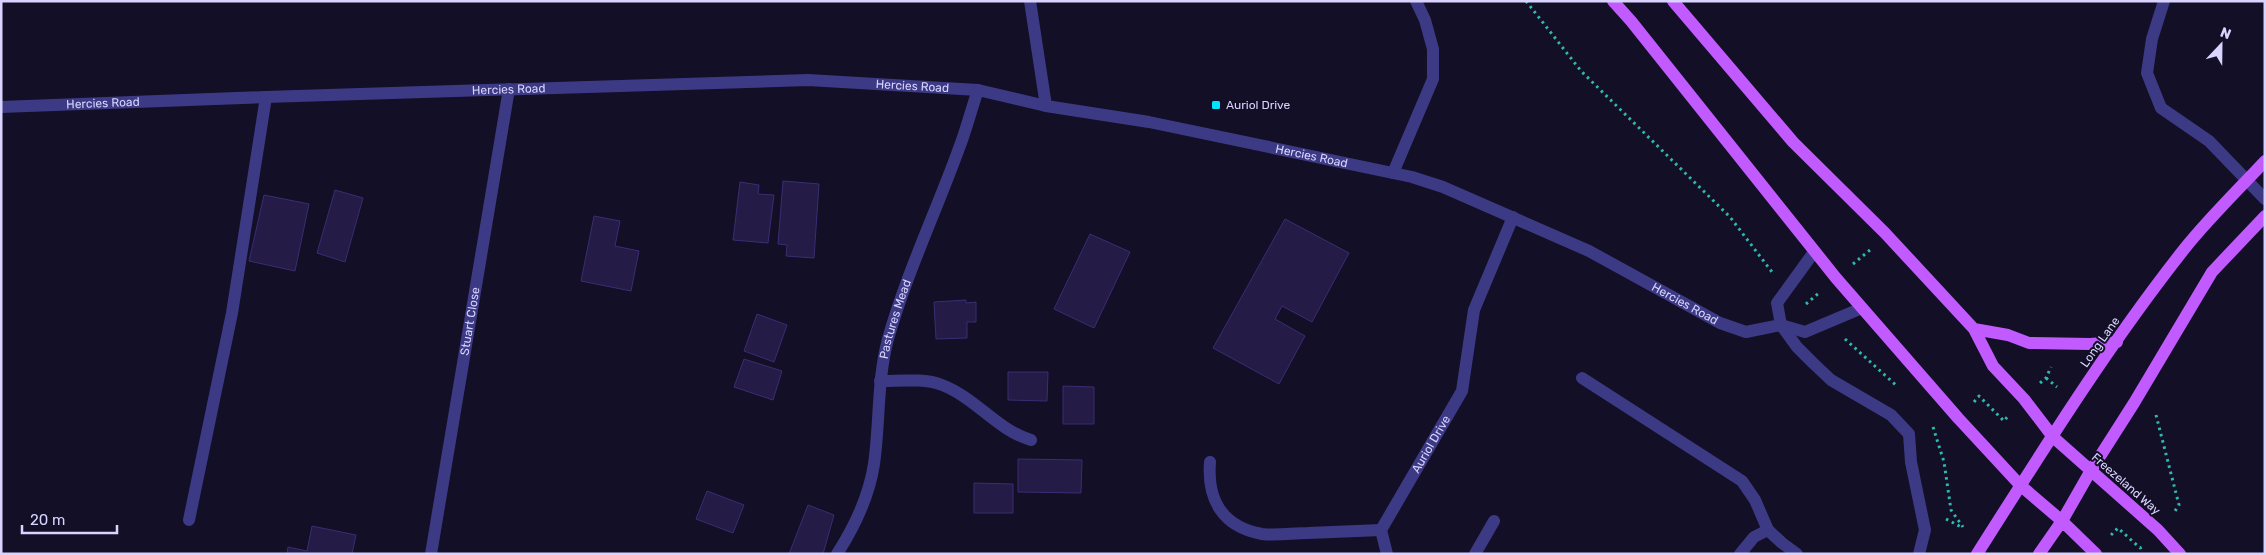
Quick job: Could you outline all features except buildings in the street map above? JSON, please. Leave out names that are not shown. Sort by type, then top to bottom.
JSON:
[{"type":"main road","points":[[1613,1],[1631,21],[1814,252],[1958,418],[2020,485],[2062,521],[2096,554]]},
{"type":"main road","name":"Freezeland Way","points":[[1673,1],[1793,142],[1885,233],[1974,329],[1992,366],[2024,399],[2052,437],[2158,530],[2180,554]]},
{"type":"main road","name":"Long Lane","points":[[1977,554],[2020,485],[2116,342],[2186,247],[2265,162]]},
{"type":"main road","points":[[2039,554],[2062,521],[2212,272],[2265,216]]},
{"type":"main road","points":[[1974,329],[2008,335],[2029,343],[2090,344],[2116,342]]},
{"type":"street","points":[[1030,1],[1046,106]]},
{"type":"street","points":[[1393,173],[1433,79],[1433,49],[1425,20],[1416,1]]},
{"type":"street","points":[[2164,1],[2152,39],[2147,73],[2161,108],[2208,141],[2246,182],[2265,199]]},
{"type":"street","name":"Hercies Road","points":[[1,107],[808,80],[978,90],[1046,106],[1149,122],[1393,173],[1443,187],[1589,251],[1720,323],[1746,332],[1781,325],[1805,332],[1862,308]]},
{"type":"street","name":"Stuart Close","points":[[431,554],[509,89]]},
{"type":"street","name":"Pastures Mead","points":[[837,554],[854,526],[867,495],[874,464],[880,381],[888,341],[904,290],[959,150],[978,90]]},
{"type":"street","points":[[189,520],[232,313],[266,97]]},
{"type":"street","name":"Auriol Drive","points":[[1381,530],[1462,391],[1474,310],[1513,217]]},
{"type":"street","points":[[1814,252],[1777,302],[1781,325],[1797,347],[1831,380],[1891,415],[1909,434],[1910,462],[1924,530],[1919,554]]},
{"type":"street","points":[[1582,378],[1742,481],[1755,500],[1768,530],[1782,544],[1797,554]]},
{"type":"street","points":[[880,381],[915,381],[940,384],[961,394],[1004,428],[1018,436],[1032,440]]},
{"type":"street","points":[[1210,462],[1209,479],[1214,501],[1226,517],[1242,528],[1263,534],[1381,530],[1387,554]]},
{"type":"street","points":[[1475,554],[1494,521]]},
{"type":"street","points":[[1740,554],[1754,536],[1768,530]]},
{"type":"path","points":[[1526,1],[1581,71],[1730,217],[1774,275]]},
{"type":"path","points":[[1850,266],[1868,252]]},
{"type":"path","points":[[1808,294],[1818,304]]},
{"type":"path","points":[[2036,387],[2046,378],[2051,366]]},
{"type":"path","points":[[2046,378],[2061,391]]},
{"type":"path","points":[[1970,406],[1979,396],[2004,420],[2012,412]]},
{"type":"path","points":[[2156,415],[2179,505],[2171,518]]},
{"type":"path","points":[[1934,445],[1942,436]]},
{"type":"path","points":[[2111,535],[2118,528],[2140,548],[2145,543]]},
{"type":"place","name":"Auriol Drive","points":[[1216,105]]}]
